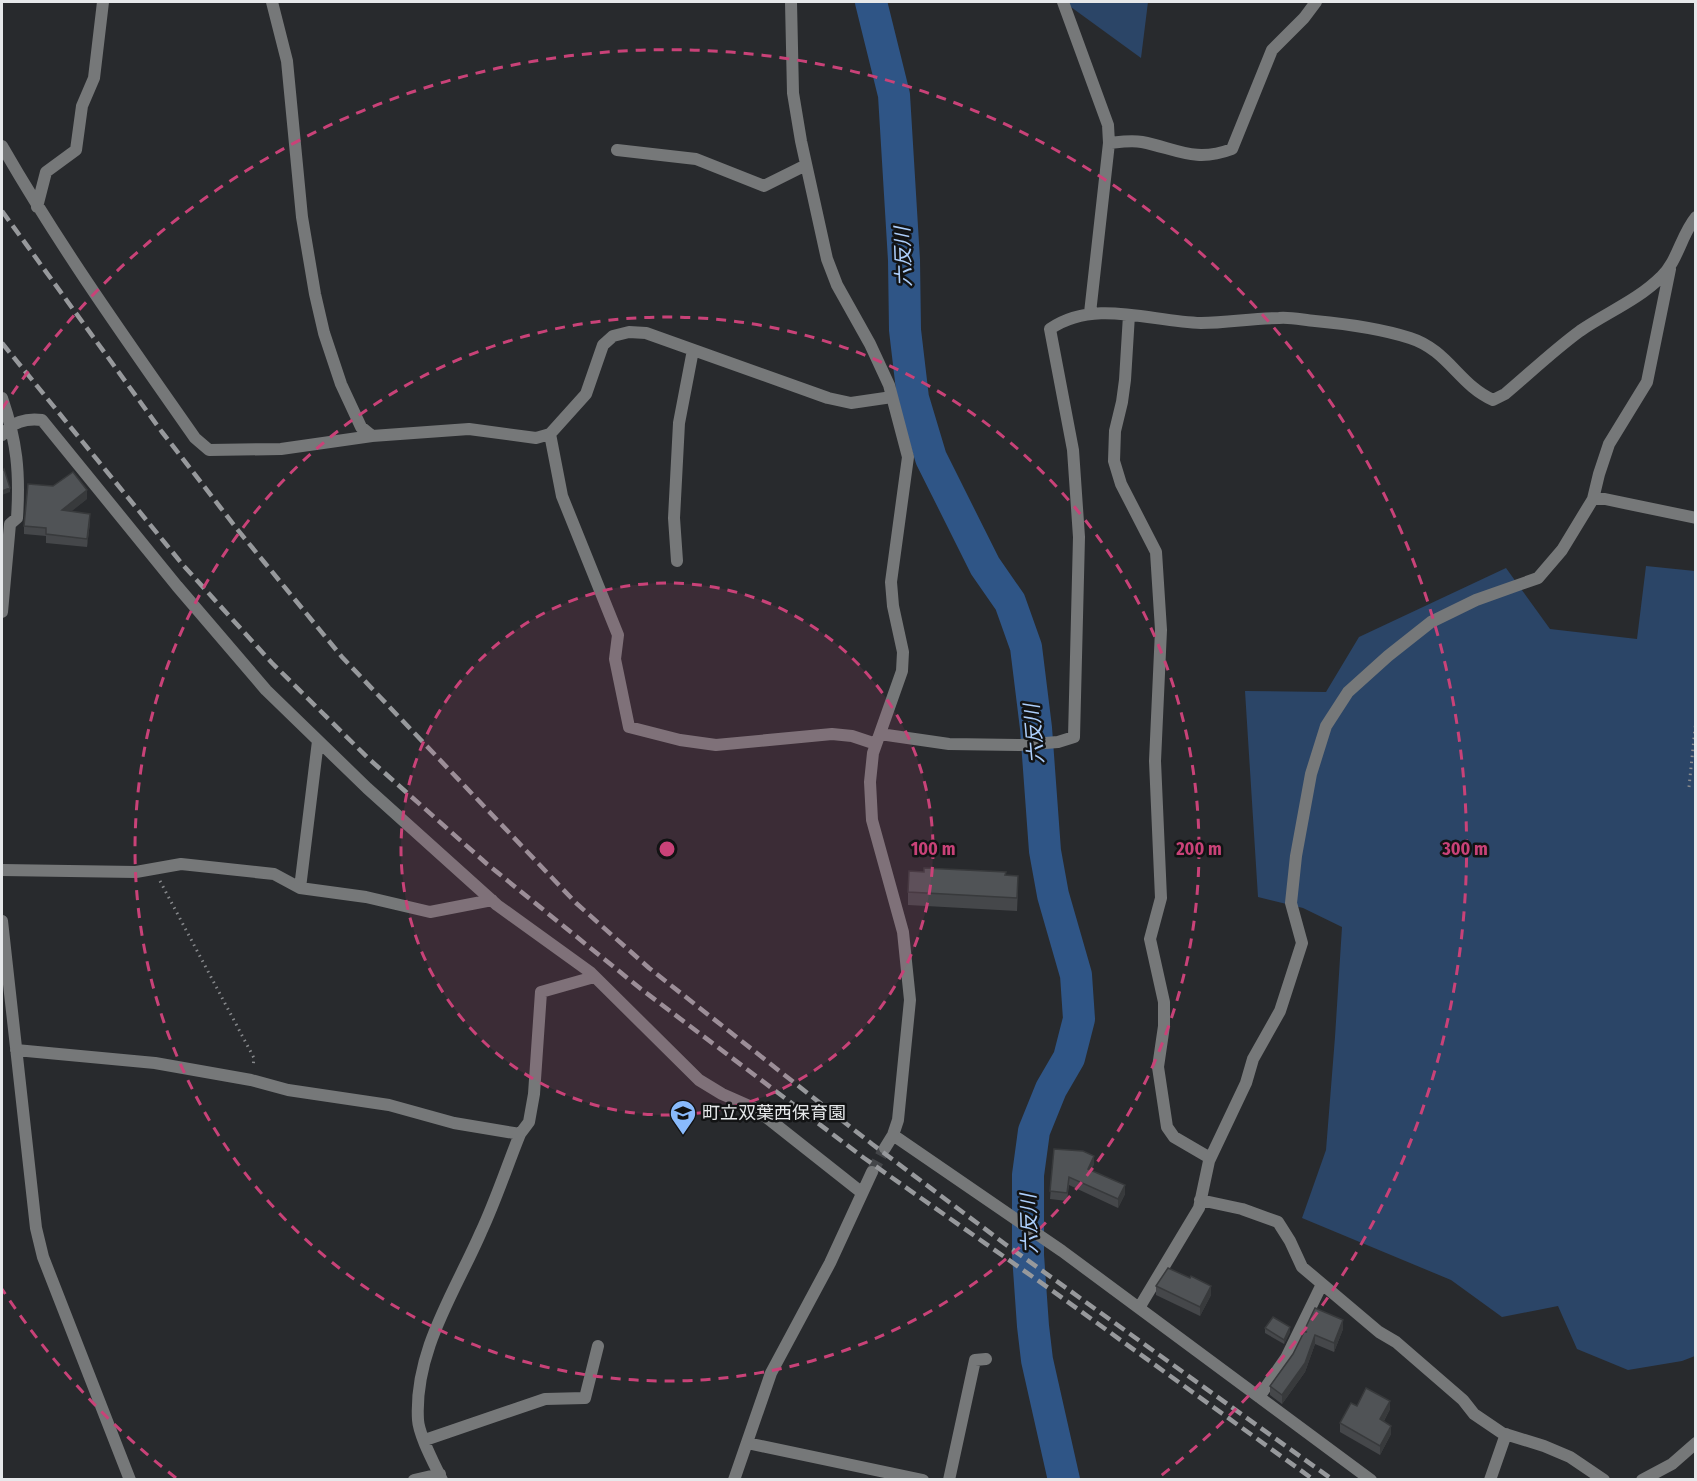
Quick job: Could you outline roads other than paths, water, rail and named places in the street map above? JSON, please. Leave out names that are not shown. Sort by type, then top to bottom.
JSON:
[{"type":"street","points":[[37,207],[46,172],[76,150],[82,106],[94,78],[103,2]]},
{"type":"street","points":[[272,2],[287,61],[302,217],[315,294],[324,333],[341,384],[362,427],[372,436]]},
{"type":"street","points":[[791,2],[793,93],[827,259],[837,285],[870,344],[889,385],[908,457],[891,582],[893,606],[903,652],[902,671],[873,753],[870,782],[873,820],[903,932],[910,1000],[898,1120],[885,1148]]},
{"type":"street","points":[[1063,2],[1108,125],[1109,142],[1090,313]]},
{"type":"street","points":[[1109,142],[1139,141],[1195,156],[1216,155],[1232,149],[1272,50],[1304,18],[1316,2]]},
{"type":"street","points":[[2,146],[37,207],[195,438],[209,450],[281,449],[372,436],[470,429],[536,438],[550,434],[586,394],[603,345],[613,336],[629,332],[646,333],[828,398],[851,403],[892,397]]},
{"type":"street","points":[[617,150],[696,159],[764,186],[806,165]]},
{"type":"street","points":[[1139,1308],[1199,1208],[1210,1158],[1246,1083],[1253,1059],[1280,1011],[1302,943],[1291,903],[1311,774],[1326,726],[1348,692],[1431,622],[1476,600],[1538,578],[1562,550],[1593,499],[1609,444],[1647,382],[1671,265],[1686,229],[1695,217]]},
{"type":"street","points":[[550,434],[562,496],[618,635],[615,659],[629,727],[680,740],[716,745],[832,734],[949,744],[1020,745],[1058,742],[1074,737],[1079,537],[1073,450],[1050,328],[1072,317],[1090,313],[1200,323],[1281,317],[1366,327],[1411,338],[1436,350],[1478,393],[1492,400],[1505,394],[1580,332],[1633,299],[1661,277],[1671,265]]},
{"type":"street","points":[[1129,315],[1125,380],[1115,431],[1114,461],[1121,484],[1156,552],[1161,630],[1155,761],[1161,898],[1150,939],[1164,1002],[1164,1026],[1158,1067],[1167,1127],[1174,1137],[1210,1158]]},
{"type":"street","points":[[677,561],[674,518],[679,423],[693,350]]},
{"type":"street","points":[[2,398],[6,430],[17,455],[19,481],[17,518],[6,520],[2,612]]},
{"type":"street","points":[[6,430],[28,418],[42,420],[259,682],[367,788],[492,900],[594,977],[699,1080],[722,1094],[756,1109],[861,1192]]},
{"type":"street","points":[[1593,499],[1605,499],[1695,518]]},
{"type":"street","points":[[300,888],[318,741]]},
{"type":"street","points":[[2,870],[136,872],[181,864],[274,874],[300,888],[366,897],[430,912],[492,900]]},
{"type":"street","points":[[2,921],[36,1228],[43,1257],[130,1479]]},
{"type":"street","points":[[414,1479],[441,1477],[418,1423],[427,1349],[436,1324],[482,1231],[520,1134],[529,1122],[534,1094],[541,992],[594,977]]},
{"type":"street","points":[[16,1050],[155,1063],[251,1080],[288,1090],[389,1106],[454,1123],[520,1134]]},
{"type":"street","points":[[892,1135],[1062,1251],[1371,1479]]},
{"type":"street","points":[[734,1479],[771,1373],[830,1263],[872,1172]]},
{"type":"street","points":[[1200,1200],[1242,1209],[1278,1222],[1302,1267],[1379,1332],[1404,1349],[1463,1400],[1474,1414],[1506,1434],[1570,1457],[1604,1479]]},
{"type":"street","points":[[1259,1397],[1286,1358],[1322,1284]]},
{"type":"street","points":[[425,1440],[545,1398],[585,1398],[598,1346]]},
{"type":"street","points":[[949,1479],[975,1360],[986,1359]]},
{"type":"street","points":[[1490,1479],[1506,1434]]},
{"type":"street","points":[[747,1443],[923,1479]]},
{"type":"street","points":[[1642,1479],[1672,1464],[1695,1443]]},
{"type":"waterway","name":"六反川","points":[[871,2],[894,95],[904,260],[905,330],[913,398],[931,458],[985,566],[1010,602],[1026,647],[1036,728],[1045,851],[1053,895],[1076,975],[1079,1019],[1069,1058],[1051,1089],[1034,1131],[1028,1175],[1028,1255],[1037,1360],[1064,1480]]},
{"type":"tunnel","points":[[872,1172],[885,1148]]},
{"type":"railway","points":[[2,211],[162,432],[237,529],[342,657],[576,903],[649,968],[872,1144],[1005,1244],[1333,1480]]},
{"type":"railway","points":[[2,343],[183,565],[272,663],[369,759],[487,864],[641,989],[864,1158],[1314,1480]]},
{"type":"place","name":"町立双葉西保育園","points":[[683,1136]]}]
